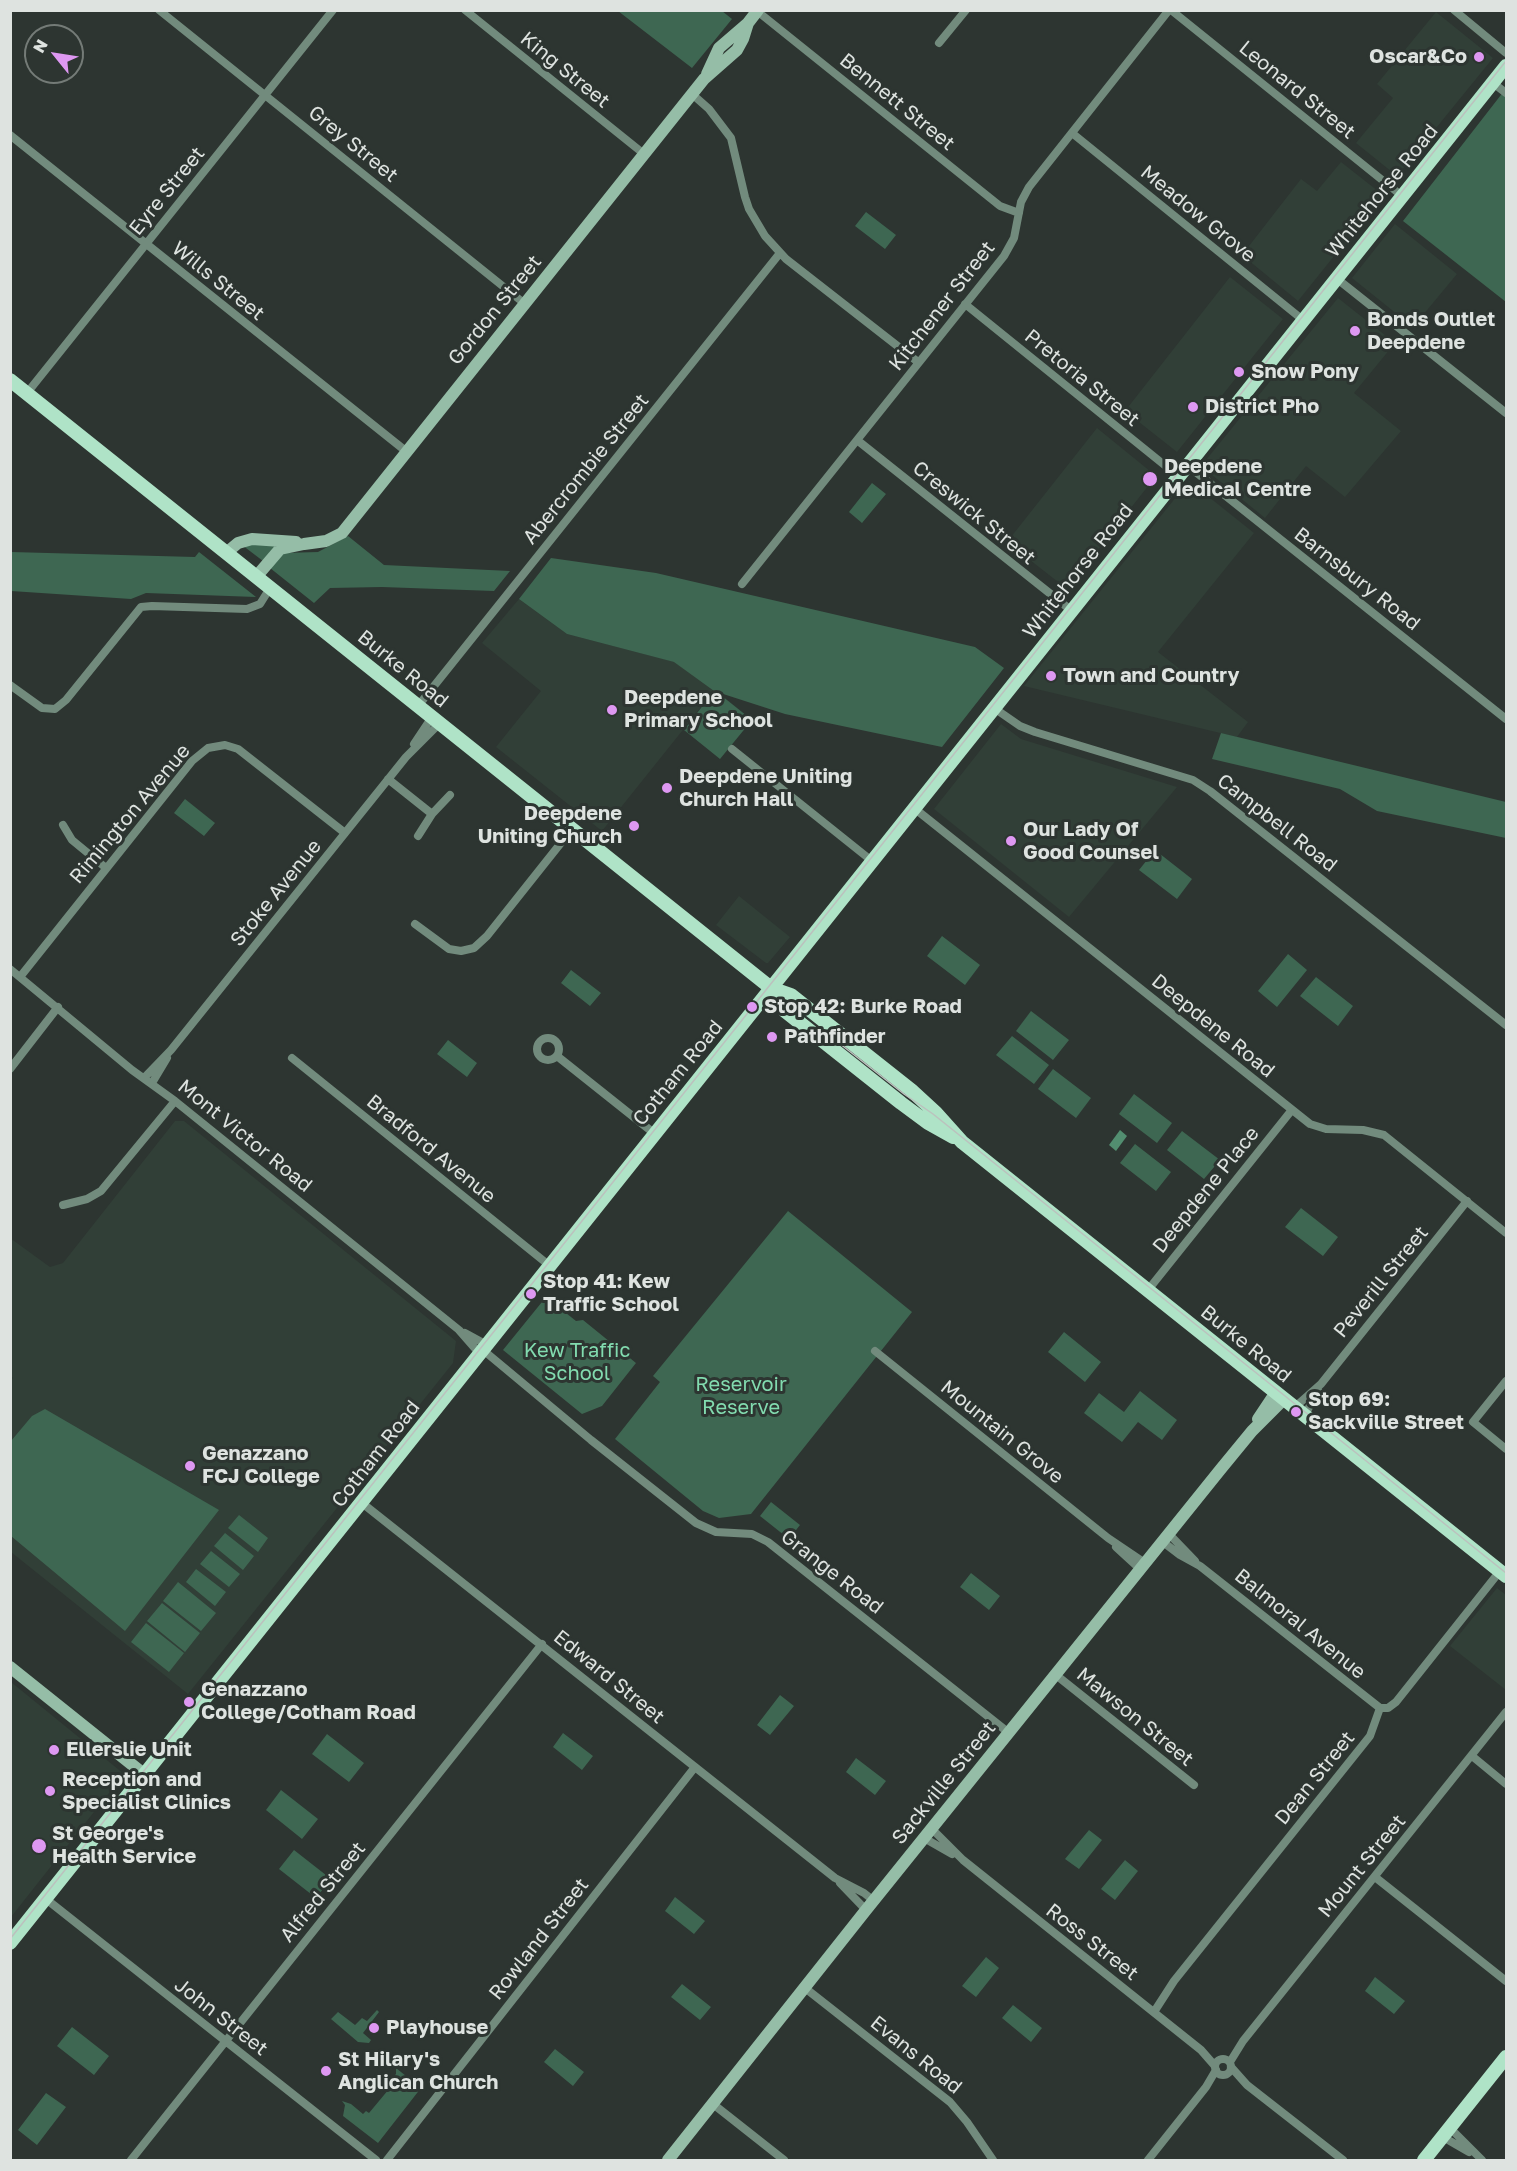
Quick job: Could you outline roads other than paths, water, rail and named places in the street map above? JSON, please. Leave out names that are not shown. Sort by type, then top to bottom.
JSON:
[{"type":"main road","name":"Whitehorse Road","points":[[771,988],[1506,66]]},
{"type":"main road","name":"Burke Road","points":[[10,380],[771,988],[791,994],[911,1090],[962,1142],[1503,1573]]},
{"type":"main road","name":"Cotham Road","points":[[10,1943],[771,988]]},
{"type":"main road","points":[[1424,2160],[1506,2057]]},
{"type":"street","name":"Grey Street","points":[[159,10],[525,304]]},
{"type":"street","name":"Eyre Street","points":[[27,393],[333,10]]},
{"type":"street","name":"King Street","points":[[465,10],[644,154]]},
{"type":"street","points":[[939,44],[966,10]]},
{"type":"street","name":"Kitchener Street","points":[[742,584],[1010,247],[1021,202],[1029,187],[1170,10]]},
{"type":"street","name":"Leonard Street","points":[[1170,10],[1402,196]]},
{"type":"street","points":[[1454,10],[1506,53]]},
{"type":"street","name":"Gordon Street","points":[[256,577],[280,549],[326,541],[342,533],[704,79],[737,50],[748,23],[758,11]]},
{"type":"street","name":"Bennett Street","points":[[758,11],[1000,206],[1019,213]]},
{"type":"street","points":[[1493,83],[1506,93]]},
{"type":"street","points":[[692,94],[709,108],[731,138],[749,209],[765,236],[780,253],[918,362]]},
{"type":"street","name":"Meadow Grove","points":[[1072,133],[1303,320]]},
{"type":"street","name":"Wills Street","points":[[10,135],[406,452]]},
{"type":"street","name":"Abercrombie Street","points":[[418,706],[780,253]]},
{"type":"street","points":[[1336,278],[1506,413]]},
{"type":"street","name":"Pretoria Street","points":[[965,304],[1183,471]]},
{"type":"street","name":"Creswick Street","points":[[857,440],[1072,611]]},
{"type":"street","name":"Barnsbury Road","points":[[1183,471],[1506,719]]},
{"type":"street","name":"Gordon Street","points":[[226,553],[238,543],[252,539],[288,540],[304,544]]},
{"type":"street","points":[[10,685],[42,708],[55,709],[66,700],[141,608],[152,606],[247,609],[260,604],[270,588]]},
{"type":"street","name":"Campbell Road","points":[[994,708],[1020,726],[1035,732],[1193,780],[1210,791],[1506,1025]]},
{"type":"street","name":"Stoke Avenue","points":[[144,1078],[171,1050],[436,720]]},
{"type":"street","name":"Rimington Avenue","points":[[20,977],[197,755],[208,748],[220,745],[232,746],[244,753],[345,833]]},
{"type":"street","points":[[732,749],[872,861]]},
{"type":"street","points":[[388,779],[432,814]]},
{"type":"street","points":[[418,836],[432,814],[450,795]]},
{"type":"street","name":"Deepdene Road","points":[[914,808],[1291,1111],[1310,1124],[1326,1129],[1363,1130],[1384,1135],[1506,1233]]},
{"type":"street","points":[[63,825],[72,840],[106,868]]},
{"type":"street","points":[[415,924],[448,949],[460,951],[474,948],[487,936],[572,829]]},
{"type":"street","name":"Mont Victor Road","points":[[10,969],[483,1349]]},
{"type":"street","points":[[10,1070],[58,1007]]},
{"type":"street","name":"Stoke Avenue","points":[[152,1083],[171,1050]]},
{"type":"street","points":[[557,1056],[655,1134]]},
{"type":"street","name":"Bradford Avenue","points":[[292,1059],[550,1266]]},
{"type":"street","points":[[63,1205],[87,1200],[101,1191],[175,1101]]},
{"type":"street","name":"Deepdene Place","points":[[1148,1290],[1291,1111]]},
{"type":"street","name":"Peverill Street","points":[[1290,1403],[1321,1384],[1467,1201]]},
{"type":"street","name":"Grange Road","points":[[483,1349],[591,1440],[696,1523],[716,1532],[752,1534],[768,1542],[1009,1733]]},
{"type":"street","name":"Mountain Grove","points":[[874,1351],[1143,1566]]},
{"type":"street","points":[[1506,1381],[1473,1422],[1506,1449]]},
{"type":"street","name":"Peverill Street","points":[[1290,1403],[1321,1384]]},
{"type":"street","name":"Sackville Street","points":[[668,2160],[1252,1431],[1290,1403]]},
{"type":"street","name":"Edward Street","points":[[362,1503],[870,1905]]},
{"type":"street","name":"Balmoral Avenue","points":[[1166,1538],[1180,1555],[1200,1566],[1380,1708]]},
{"type":"street","points":[[1380,1708],[1388,1708],[1396,1702],[1503,1573]]},
{"type":"street","name":"Alfred Street","points":[[131,2160],[542,1644]]},
{"type":"street","points":[[10,1666],[145,1775]]},
{"type":"street","name":"Mawson Street","points":[[1056,1675],[1194,1785]]},
{"type":"street","name":"Dean Street","points":[[1154,2012],[1174,1980],[1370,1736],[1380,1708]]},
{"type":"street","name":"Mount Street","points":[[1148,2160],[1506,1712]]},
{"type":"street","points":[[1472,1756],[1506,1784]]},
{"type":"street","name":"Rowland Street","points":[[387,2160],[696,1767]]},
{"type":"street","name":"Ross Street","points":[[928,1834],[1343,2160]]},
{"type":"street","points":[[1375,1877],[1506,1982]]},
{"type":"street","name":"John Street","points":[[46,1899],[376,2160]]},
{"type":"street","name":"Evans Road","points":[[805,1988],[950,2102],[993,2160]]},
{"type":"street","points":[[713,2104],[784,2160]]},
{"type":"street","points":[[1446,2133],[1481,2159]]},
{"type":"tram line","points":[[10,1939],[1506,61]]},
{"type":"tram line","points":[[839,1043],[933,1114],[1506,1573]]},
{"type":"place","name":"Oscar&Co","points":[[1479,57]]},
{"type":"place","name":"Bonds Outlet Deepdene","points":[[1355,331]]},
{"type":"place","name":"Snow Pony","points":[[1239,372]]},
{"type":"place","name":"District Pho","points":[[1193,407]]},
{"type":"place","name":"Deepdene Medical Centre","points":[[1150,479]]},
{"type":"place","name":"Town and Country","points":[[1051,676]]},
{"type":"place","name":"Deepdene Primary School","points":[[612,710]]},
{"type":"place","name":"Deepdene Uniting Church Hall","points":[[667,788]]},
{"type":"place","name":"Deepdene Uniting Church","points":[[634,826]]},
{"type":"place","name":"Our Lady Of Good Counsel","points":[[1011,841]]},
{"type":"place","name":"Stop 42: Burke Road","points":[[752,1007]]},
{"type":"place","name":"Pathfinder","points":[[772,1037]]},
{"type":"place","name":"Stop 41: Kew Traffic School","points":[[531,1294]]},
{"type":"place","name":"Stop 69: Sackville Street","points":[[1296,1412]]},
{"type":"place","name":"Genazzano FCJ College","points":[[190,1466]]},
{"type":"place","name":"Genazzano College/Cotham Road","points":[[189,1702]]},
{"type":"place","name":"Ellerslie Unit","points":[[54,1750]]},
{"type":"place","name":"Reception and Specialist Clinics","points":[[50,1791]]},
{"type":"place","name":"St George's Health Service","points":[[39,1846]]},
{"type":"place","name":"Playhouse","points":[[374,2028]]},
{"type":"place","name":"St Hilary's Anglican Church","points":[[326,2071]]},
{"type":"park label","name":"Kew Traffic School","points":[[577,1362]]},
{"type":"park label","name":"Reservoir Reserve","points":[[741,1396]]}]
